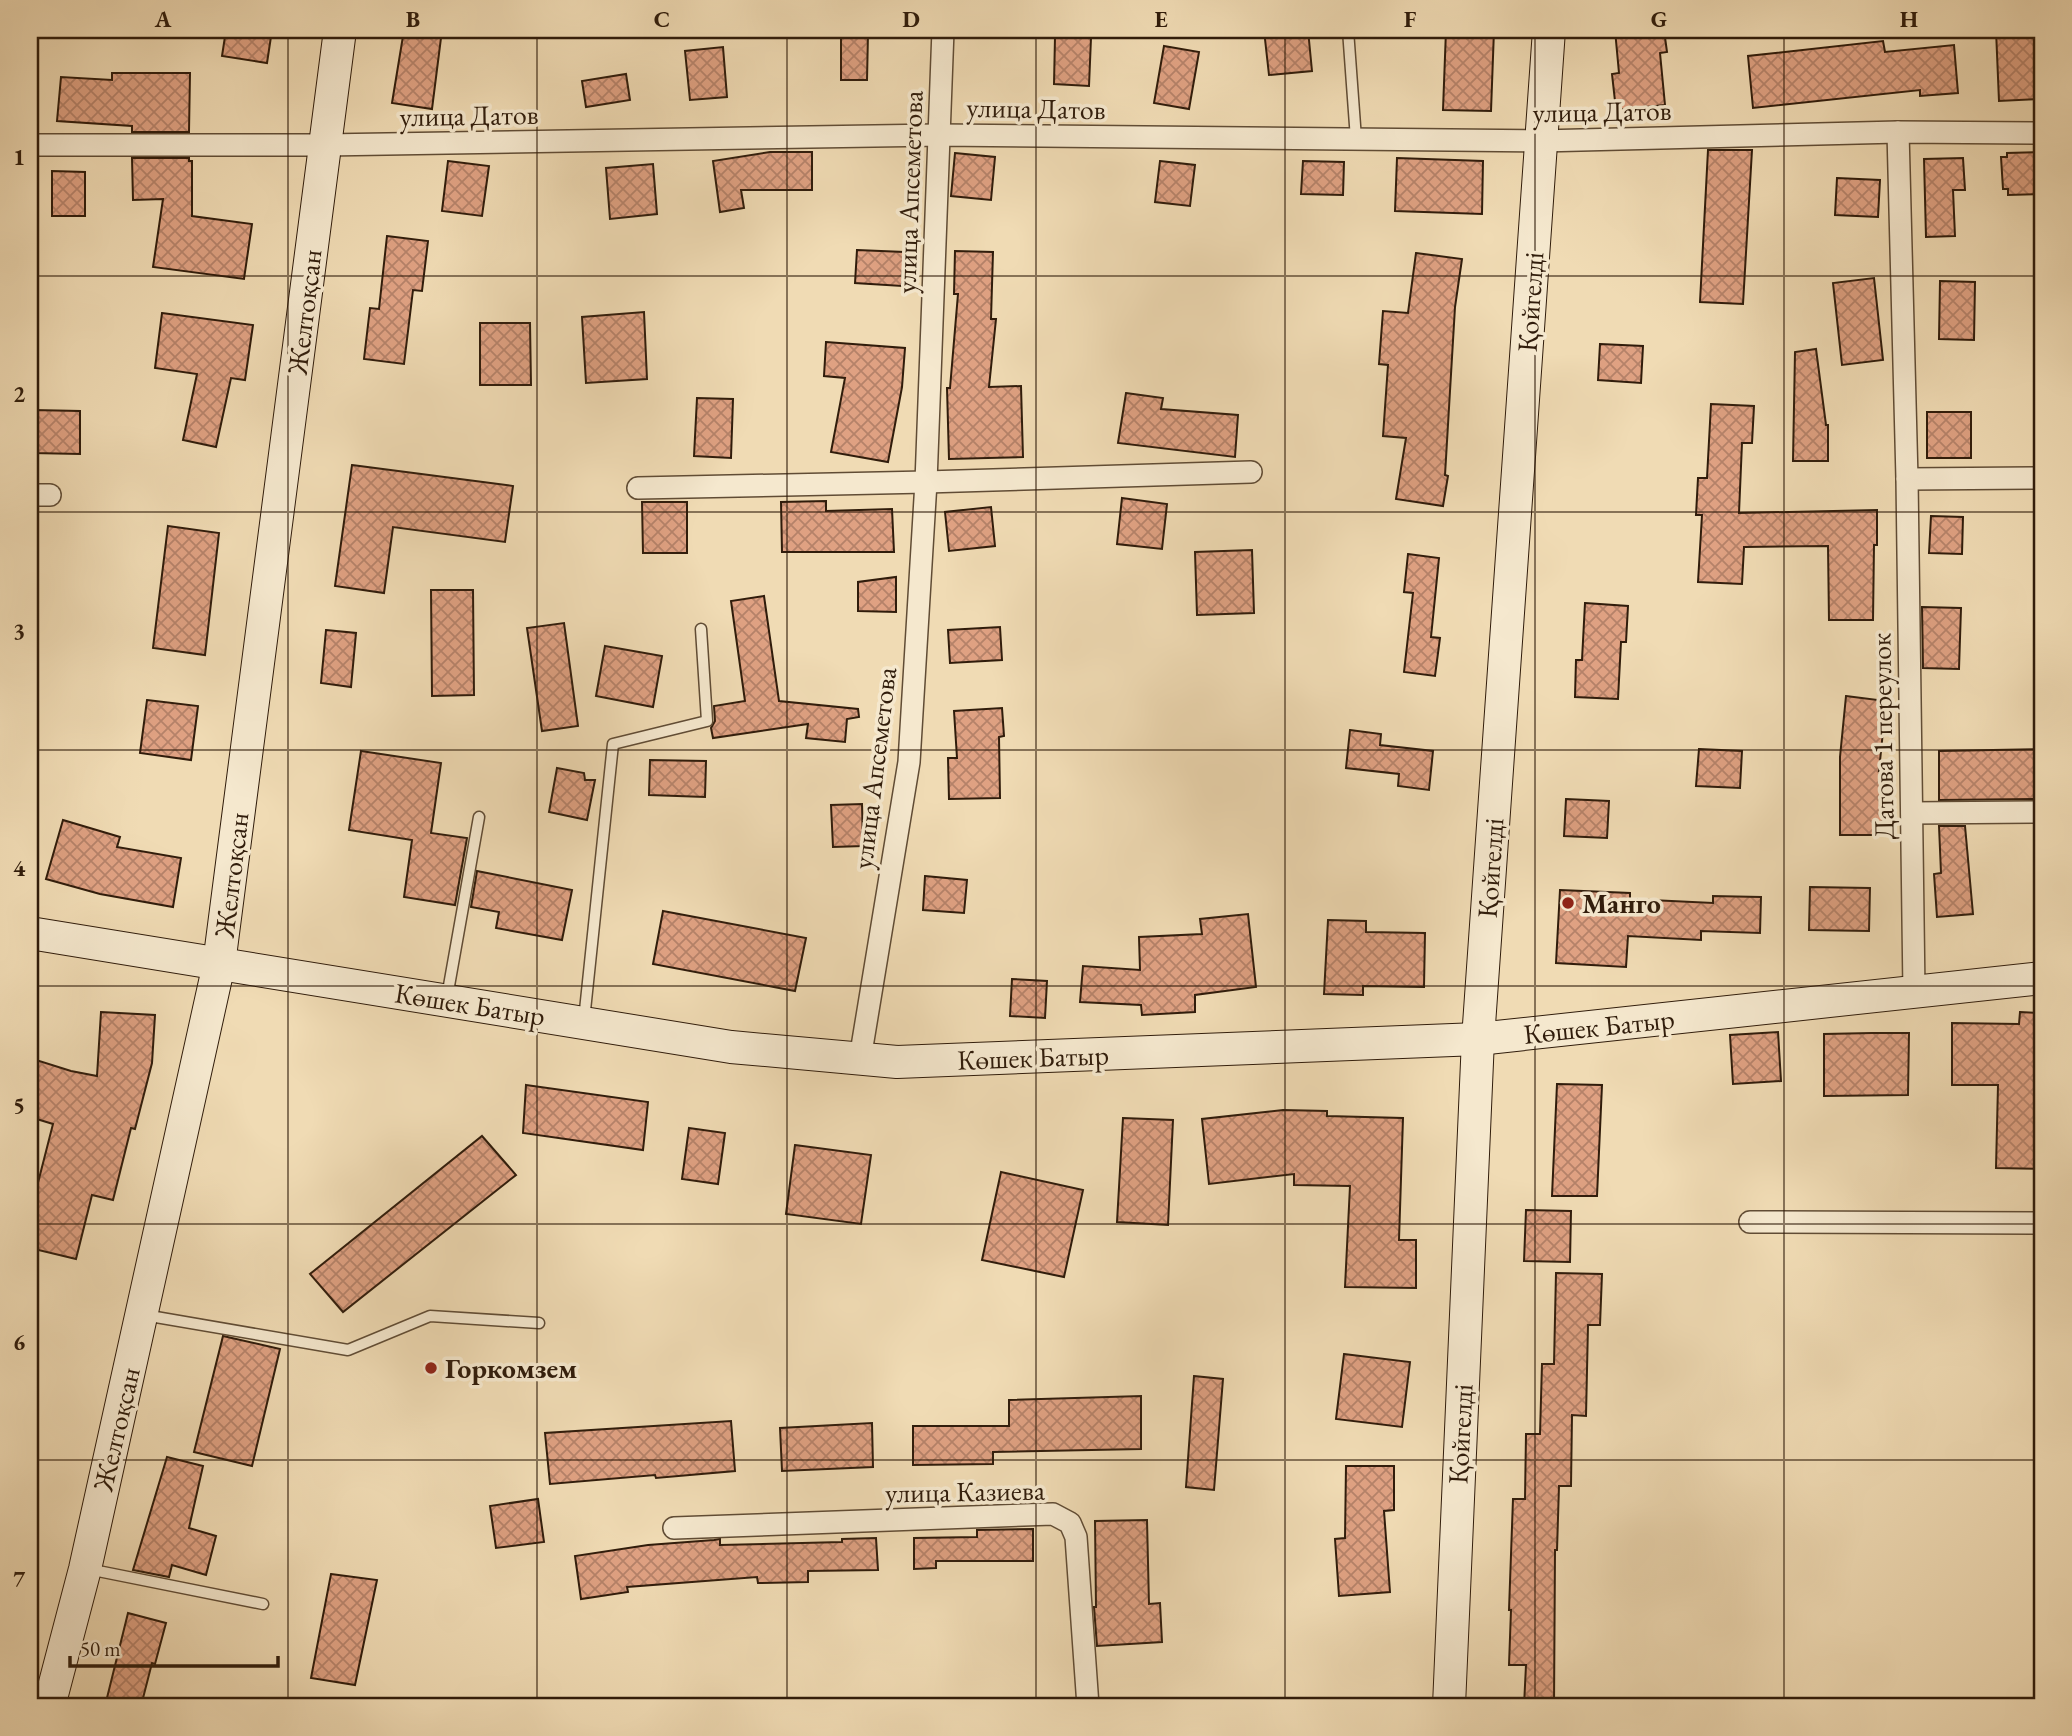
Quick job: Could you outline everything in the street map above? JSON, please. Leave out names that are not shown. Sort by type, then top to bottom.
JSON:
[{"type":"street","name":"Желтоқсан","points":[[49,1706],[85,1569],[219,964],[340,30]]},
{"type":"street","name":"улица Апсеметова","points":[[860,1059],[909,762],[926,482],[943,30]]},
{"type":"street","name":"Қойгелді","points":[[1448,1706],[1478,1039],[1549,30]]},
{"type":"street","name":"улица Датов","points":[[30,145],[325,145],[938,135],[1541,141],[1898,132],[2042,133]]},
{"type":"street","name":"Датова 1 переулок","points":[[1898,132],[1907,479],[1914,992]]},
{"type":"street","points":[[638,488],[1251,472]]},
{"type":"street","points":[[1907,479],[2042,478]]},
{"type":"street","points":[[1912,813],[2042,812]]},
{"type":"street","name":"Көшек Батыр","points":[[30,933],[731,1047],[897,1062],[1478,1039],[2042,978]]},
{"type":"street","points":[[1750,1222],[2042,1223]]},
{"type":"street","name":"улица Казиева","points":[[674,1528],[1053,1514],[1070,1523],[1076,1537],[1088,1706]]},
{"type":"lane","points":[[1348,30],[1356,139]]},
{"type":"lane","points":[[583,1023],[613,744],[707,721],[701,629]]},
{"type":"lane","points":[[446,1001],[479,817]]},
{"type":"lane","points":[[141,1314],[348,1350],[430,1316],[539,1322]]},
{"type":"lane","points":[[85,1569],[263,1604]]},
{"type":"building","points":[[226,30],[272,30],[267,63],[222,56]]},
{"type":"building","points":[[404,30],[442,30],[432,109],[392,103]]},
{"type":"building","points":[[1264,30],[1308,30],[1312,71],[1269,75]]},
{"type":"building","points":[[1446,30],[1494,30],[1491,111],[1443,110]]},
{"type":"building","points":[[1615,30],[1664,30],[1667,52],[1660,53],[1665,105],[1616,110],[1612,74],[1619,73]]},
{"type":"building","points":[[1996,30],[2042,30],[2042,99],[1999,101]]},
{"type":"building","points":[[841,34],[868,34],[867,80],[841,80]]},
{"type":"building","points":[[1055,37],[1091,38],[1089,86],[1054,84]]},
{"type":"building","points":[[1883,41],[1885,52],[1954,45],[1958,93],[1920,96],[1920,90],[1753,108],[1748,56]]},
{"type":"building","points":[[1164,46],[1199,52],[1189,109],[1154,103]]},
{"type":"building","points":[[723,47],[727,97],[690,100],[685,51]]},
{"type":"building","points":[[112,73],[190,73],[189,132],[132,132],[132,126],[57,121],[61,77],[112,80]]},
{"type":"building","points":[[626,74],[630,100],[586,107],[582,81]]},
{"type":"building","points":[[1708,150],[1752,150],[1743,304],[1700,302]]},
{"type":"building","points":[[770,152],[812,152],[812,190],[741,190],[744,208],[720,212],[713,161]]},
{"type":"building","points":[[2042,152],[2042,194],[2008,195],[2008,189],[2003,189],[2001,157],[2007,157],[2007,153]]},
{"type":"building","points":[[955,153],[995,157],[991,200],[951,196]]},
{"type":"building","points":[[132,158],[189,158],[189,161],[192,161],[192,216],[252,224],[244,279],[153,267],[163,199],[133,200]]},
{"type":"building","points":[[1397,158],[1483,161],[1482,214],[1395,211]]},
{"type":"building","points":[[1963,158],[1965,190],[1953,190],[1955,236],[1926,237],[1924,159]]},
{"type":"building","points":[[448,161],[489,166],[482,216],[442,211]]},
{"type":"building","points":[[1160,161],[1195,165],[1190,206],[1155,202]]},
{"type":"building","points":[[1303,161],[1344,162],[1343,195],[1301,194]]},
{"type":"building","points":[[653,164],[657,214],[610,219],[606,168]]},
{"type":"building","points":[[52,171],[85,172],[85,216],[52,216]]},
{"type":"building","points":[[1837,178],[1880,180],[1878,217],[1835,215]]},
{"type":"building","points":[[387,236],[428,241],[422,291],[413,290],[404,364],[364,359],[370,308],[379,309]]},
{"type":"building","points":[[857,250],[904,252],[902,286],[855,283]]},
{"type":"building","points":[[955,251],[993,252],[991,319],[996,319],[989,387],[1021,386],[1023,457],[949,459],[947,388],[950,388],[958,294],[954,294]]},
{"type":"building","points":[[1416,253],[1462,259],[1455,307],[1445,475],[1448,476],[1443,506],[1396,499],[1406,438],[1383,436],[1388,365],[1379,364],[1383,311],[1408,313]]},
{"type":"building","points":[[1874,278],[1883,360],[1842,365],[1833,283]]},
{"type":"building","points":[[1940,281],[1975,282],[1974,340],[1939,339]]},
{"type":"building","points":[[644,312],[647,379],[586,383],[582,317]]},
{"type":"building","points":[[162,313],[253,325],[245,380],[231,378],[216,447],[183,440],[197,374],[155,368]]},
{"type":"building","points":[[480,323],[530,323],[531,385],[480,385]]},
{"type":"building","points":[[826,342],[905,348],[902,387],[888,462],[831,452],[845,378],[824,376]]},
{"type":"building","points":[[1600,344],[1643,346],[1641,383],[1598,380]]},
{"type":"building","points":[[1816,349],[1828,425],[1828,461],[1793,461],[1795,352]]},
{"type":"building","points":[[1126,393],[1163,398],[1161,409],[1238,415],[1235,457],[1118,443]]},
{"type":"building","points":[[697,398],[733,399],[731,458],[694,456]]},
{"type":"building","points":[[1711,404],[1754,406],[1752,443],[1742,443],[1739,513],[1877,510],[1873,620],[1829,620],[1828,546],[1744,547],[1742,584],[1698,582],[1702,515],[1696,515],[1698,478],[1707,478]]},
{"type":"building","points":[[33,410],[80,411],[80,454],[32,453]]},
{"type":"building","points":[[1927,412],[1971,412],[1971,458],[1927,458]]},
{"type":"building","points":[[352,465],[513,486],[505,542],[393,527],[384,593],[335,586]]},
{"type":"building","points":[[1122,498],[1167,504],[1162,549],[1117,544]]},
{"type":"building","points":[[826,501],[826,511],[892,509],[894,552],[782,552],[781,502]]},
{"type":"building","points":[[642,502],[687,502],[687,553],[643,553]]},
{"type":"building","points":[[991,507],[995,546],[949,551],[945,512]]},
{"type":"building","points":[[1931,516],[1963,517],[1962,554],[1929,553]]},
{"type":"building","points":[[168,526],[219,533],[205,655],[153,648]]},
{"type":"building","points":[[1252,550],[1254,613],[1197,615],[1195,552]]},
{"type":"building","points":[[1408,554],[1439,558],[1431,637],[1440,638],[1435,676],[1404,672],[1413,593],[1404,592]]},
{"type":"building","points":[[896,577],[896,612],[858,611],[858,582]]},
{"type":"building","points":[[431,590],[473,590],[474,695],[432,696]]},
{"type":"building","points":[[764,596],[779,701],[858,709],[859,717],[847,719],[845,742],[806,738],[808,724],[713,738],[711,728],[715,721],[714,706],[745,701],[731,601]]},
{"type":"building","points":[[1585,603],[1628,606],[1626,642],[1621,642],[1618,699],[1575,697],[1576,660],[1582,660]]},
{"type":"building","points":[[1922,607],[1961,608],[1959,669],[1923,668]]},
{"type":"building","points":[[564,623],[578,726],[542,731],[527,628]]},
{"type":"building","points":[[1000,627],[1002,660],[950,663],[948,630]]},
{"type":"building","points":[[326,630],[356,633],[351,687],[321,683]]},
{"type":"building","points":[[605,646],[662,656],[653,707],[596,696]]},
{"type":"building","points":[[1846,696],[1886,701],[1879,771],[1882,771],[1883,835],[1840,835],[1840,757]]},
{"type":"building","points":[[147,700],[198,706],[191,760],[140,753]]},
{"type":"building","points":[[1002,708],[1004,736],[999,737],[1000,798],[949,799],[948,758],[957,758],[954,711]]},
{"type":"building","points":[[1350,730],[1381,734],[1380,745],[1433,751],[1429,790],[1398,786],[1399,774],[1346,768]]},
{"type":"building","points":[[1699,749],[1742,751],[1740,788],[1696,786]]},
{"type":"building","points":[[2042,749],[2042,799],[1939,800],[1939,751]]},
{"type":"building","points":[[361,751],[441,763],[431,833],[467,838],[455,905],[404,897],[412,840],[349,830]]},
{"type":"building","points":[[650,760],[706,761],[705,797],[649,795]]},
{"type":"building","points":[[557,768],[584,773],[585,780],[595,780],[587,820],[549,812]]},
{"type":"building","points":[[1566,799],[1609,801],[1607,838],[1564,836]]},
{"type":"building","points":[[862,804],[863,846],[833,847],[831,805]]},
{"type":"building","points":[[63,820],[120,837],[117,847],[181,858],[173,907],[100,894],[46,879]]},
{"type":"building","points":[[1939,826],[1965,826],[1973,914],[1937,917],[1934,874],[1941,873]]},
{"type":"building","points":[[477,871],[572,890],[562,940],[496,928],[499,912],[471,907]]},
{"type":"building","points":[[925,876],[967,880],[964,913],[923,910]]},
{"type":"building","points":[[1810,887],[1870,888],[1869,931],[1809,930]]},
{"type":"building","points":[[1560,890],[1630,893],[1630,899],[1713,903],[1713,896],[1761,897],[1760,933],[1701,931],[1701,940],[1628,936],[1626,967],[1556,963]]},
{"type":"building","points":[[663,911],[806,938],[795,991],[653,964]]},
{"type":"building","points":[[1248,914],[1256,987],[1195,995],[1195,1012],[1142,1015],[1141,1005],[1080,1002],[1083,966],[1140,970],[1139,937],[1202,934],[1200,919]]},
{"type":"building","points":[[1328,920],[1366,921],[1366,932],[1425,933],[1424,987],[1363,986],[1363,995],[1324,994]]},
{"type":"building","points":[[1012,979],[1047,981],[1045,1018],[1010,1016]]},
{"type":"building","points":[[101,1012],[155,1015],[152,1063],[135,1129],[131,1128],[113,1200],[92,1195],[76,1259],[30,1248],[30,1214],[53,1124],[30,1117],[30,1058],[97,1076]]},
{"type":"building","points":[[2020,1012],[2042,1013],[2042,1169],[1996,1168],[1998,1085],[1952,1085],[1952,1023],[2019,1024]]},
{"type":"building","points":[[1778,1032],[1781,1081],[1733,1084],[1730,1035]]},
{"type":"building","points":[[1909,1033],[1908,1095],[1824,1096],[1824,1034]]},
{"type":"building","points":[[1557,1084],[1602,1085],[1597,1196],[1552,1196]]},
{"type":"building","points":[[526,1085],[648,1102],[643,1150],[523,1133]]},
{"type":"building","points":[[1283,1110],[1327,1111],[1327,1116],[1403,1118],[1399,1240],[1416,1240],[1416,1288],[1345,1287],[1350,1186],[1294,1185],[1294,1174],[1209,1184],[1202,1119]]},
{"type":"building","points":[[1123,1118],[1173,1120],[1168,1225],[1117,1222]]},
{"type":"building","points":[[689,1128],[725,1133],[718,1184],[682,1179]]},
{"type":"building","points":[[482,1136],[516,1175],[343,1312],[310,1274]]},
{"type":"building","points":[[795,1145],[871,1155],[861,1224],[786,1214]]},
{"type":"building","points":[[1001,1172],[1083,1190],[1064,1277],[982,1260]]},
{"type":"building","points":[[1526,1210],[1571,1211],[1570,1262],[1524,1261]]},
{"type":"building","points":[[1556,1273],[1602,1274],[1600,1325],[1588,1325],[1586,1416],[1572,1415],[1571,1486],[1559,1486],[1555,1550],[1554,1706],[1524,1706],[1526,1665],[1509,1665],[1513,1499],[1525,1499],[1526,1434],[1540,1434],[1542,1364],[1554,1364]]},
{"type":"building","points":[[223,1336],[280,1349],[252,1466],[194,1452]]},
{"type":"building","points":[[1344,1354],[1410,1362],[1402,1427],[1336,1419]]},
{"type":"building","points":[[1194,1376],[1223,1379],[1214,1490],[1186,1487]]},
{"type":"building","points":[[1141,1396],[1141,1449],[993,1452],[993,1464],[913,1465],[913,1426],[1009,1426],[1009,1400]]},
{"type":"building","points":[[731,1421],[735,1471],[550,1484],[545,1433]]},
{"type":"building","points":[[872,1423],[873,1467],[782,1471],[780,1428]]},
{"type":"building","points":[[167,1457],[203,1466],[189,1528],[216,1536],[206,1575],[172,1565],[169,1577],[133,1570]]},
{"type":"building","points":[[1346,1466],[1394,1466],[1394,1510],[1384,1511],[1390,1592],[1339,1596],[1335,1539],[1345,1538]]},
{"type":"building","points":[[538,1499],[544,1542],[496,1548],[490,1506]]},
{"type":"building","points":[[1147,1520],[1149,1604],[1160,1603],[1162,1642],[1097,1646],[1094,1607],[1095,1521]]},
{"type":"building","points":[[1033,1529],[1033,1561],[936,1561],[936,1568],[914,1569],[914,1538],[977,1537],[977,1530]]},
{"type":"building","points":[[876,1538],[878,1570],[808,1571],[808,1582],[758,1583],[757,1577],[627,1587],[628,1592],[581,1599],[575,1556],[648,1545],[720,1539],[720,1545],[842,1542],[842,1539]]},
{"type":"building","points":[[331,1574],[377,1580],[355,1685],[311,1678]]},
{"type":"building","points":[[128,1613],[166,1623],[141,1706],[105,1706]]},
{"type":"place","name":"Манго","points":[[1568,903]]},
{"type":"place","name":"Горкомзем","points":[[431,1368]]}]
